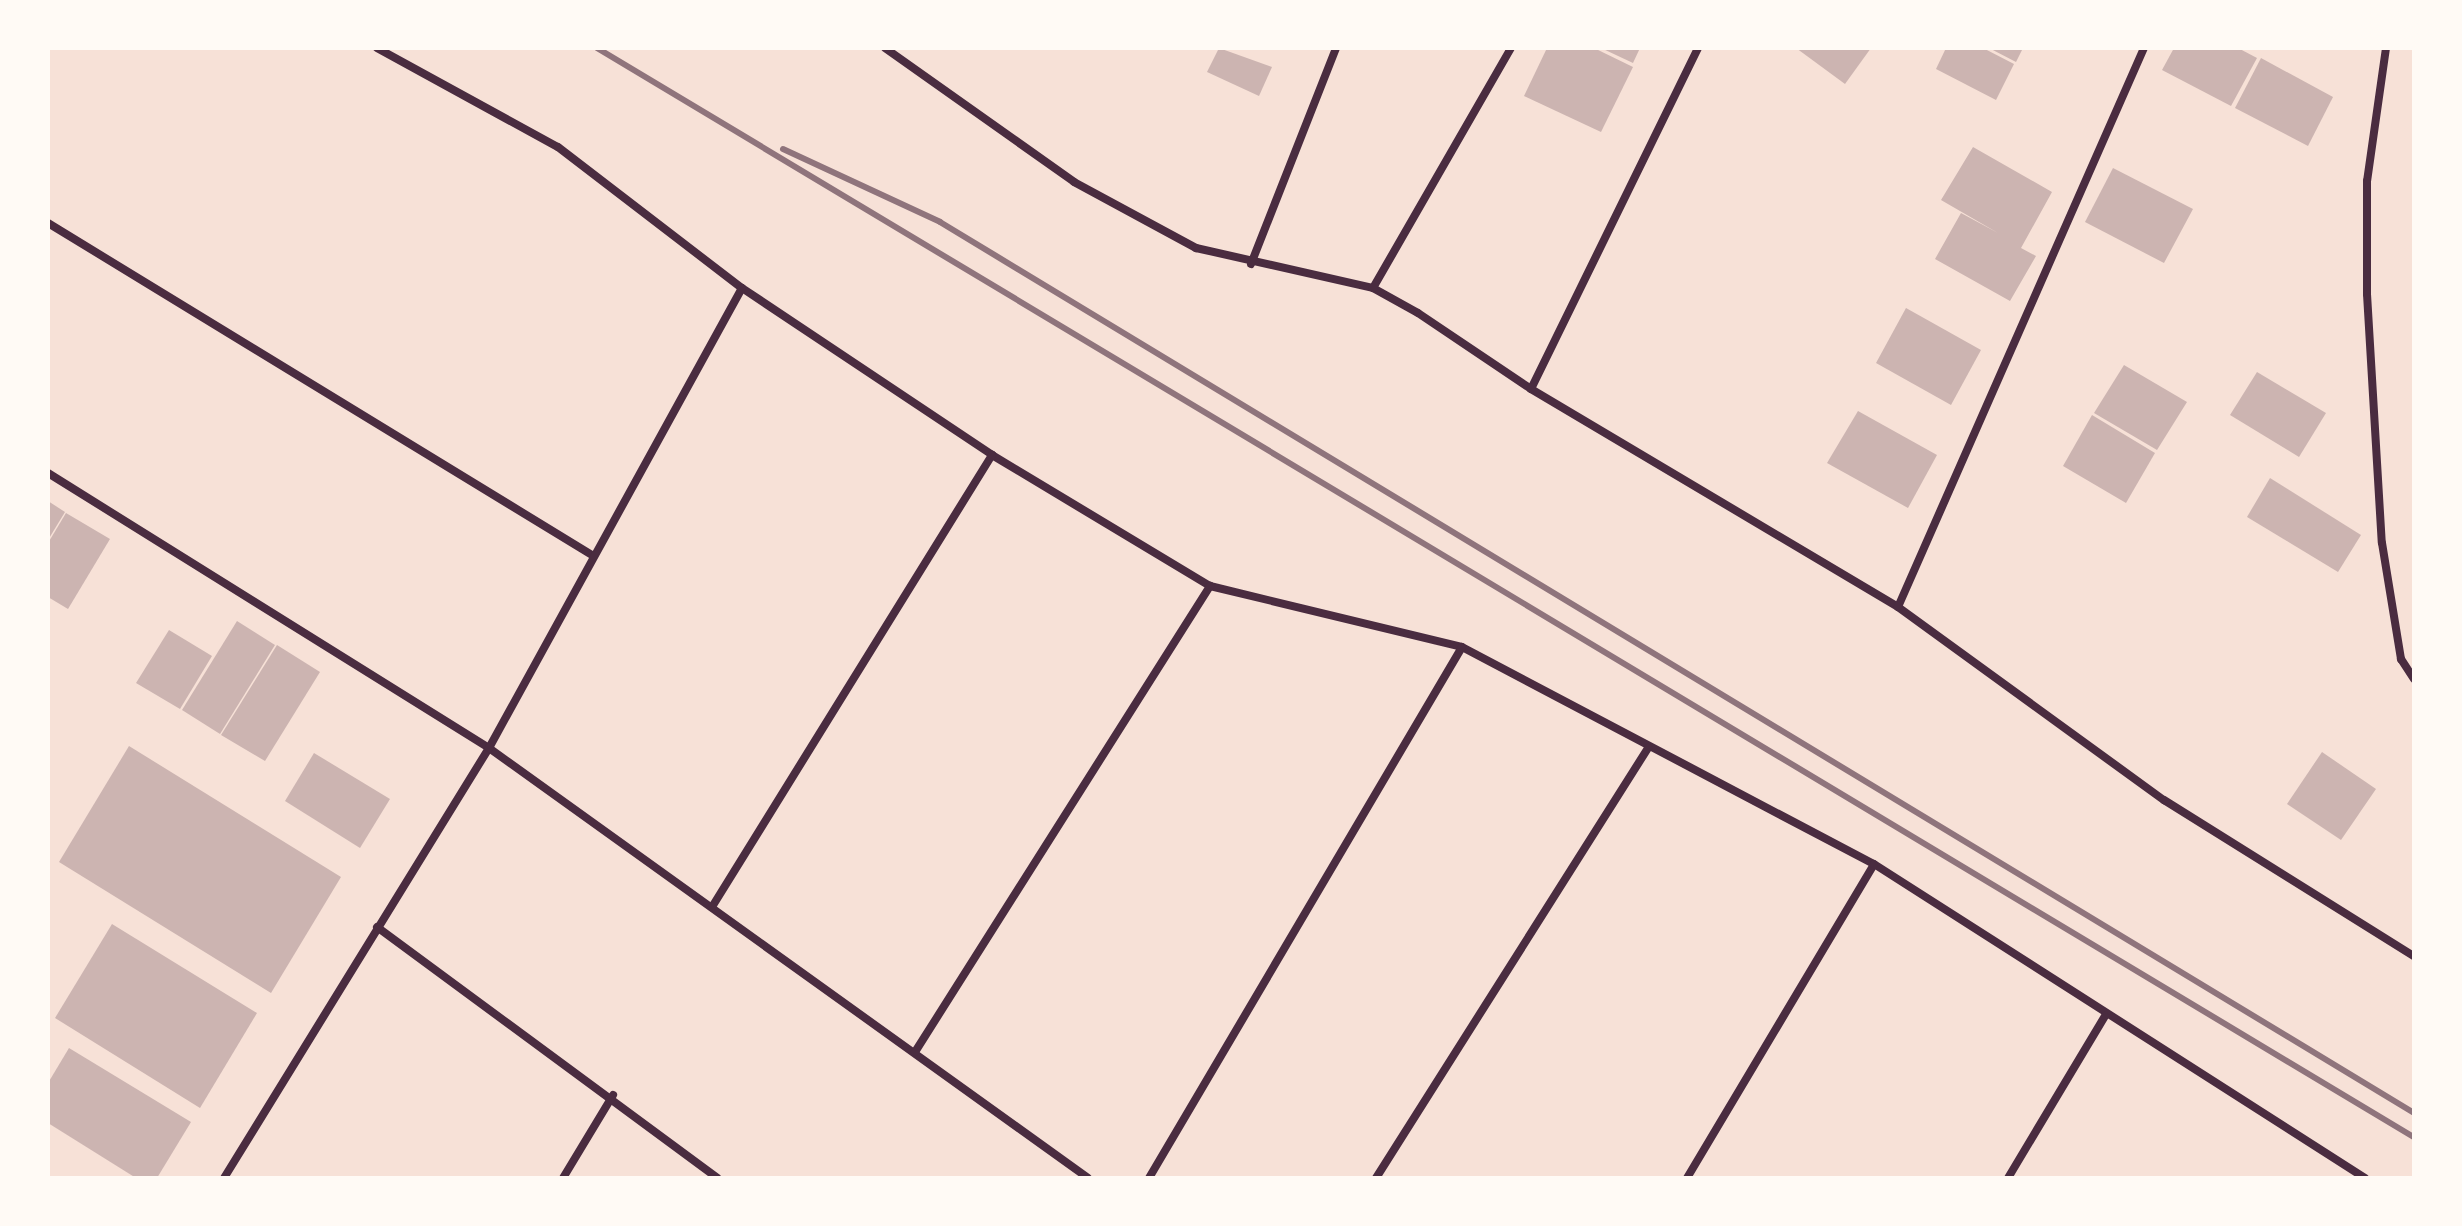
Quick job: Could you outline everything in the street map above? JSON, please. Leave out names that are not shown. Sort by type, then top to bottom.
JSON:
[{"type":"street","points":[[377,48],[558,147],[742,288],[992,455],[1210,586],[1462,647],[1648,748],[1874,864],[2105,1016],[2365,1178]]},
{"type":"street","points":[[885,48],[1074,182],[1196,248],[1251,264],[1373,288],[1531,389],[1898,607],[2164,800],[2414,956]]},
{"type":"street","points":[[1251,264],[1336,48]]},
{"type":"street","points":[[1373,288],[1511,48]]},
{"type":"street","points":[[1531,389],[1698,48]]},
{"type":"street","points":[[1898,607],[2144,48]]},
{"type":"street","points":[[2385,48],[2367,181],[2367,294],[2382,543],[2401,659],[2414,679]]},
{"type":"street","points":[[48,223],[592,555]]},
{"type":"street","points":[[224,1178],[489,748],[592,555],[742,288]]},
{"type":"street","points":[[712,907],[992,455]]},
{"type":"street","points":[[48,473],[489,748],[1088,1178]]},
{"type":"street","points":[[915,1052],[1210,586]]},
{"type":"street","points":[[1149,1178],[1462,647]]},
{"type":"street","points":[[1376,1178],[1648,748]]},
{"type":"street","points":[[1687,1178],[1874,864]]},
{"type":"street","points":[[377,927],[613,1095],[718,1178]]},
{"type":"street","points":[[2008,1178],[2105,1016]]},
{"type":"street","points":[[563,1178],[613,1095]]},
{"type":"street","points":[[2339,1178],[2346,1167]]},
{"type":"building","points":[[1219,48],[1272,67],[1259,96],[1207,72]]},
{"type":"building","points":[[1547,48],[1594,48],[1633,67],[1601,132],[1524,96]]},
{"type":"building","points":[[1601,48],[1640,48],[1633,63]]},
{"type":"building","points":[[1796,48],[1871,48],[1845,84]]},
{"type":"building","points":[[1946,48],[1983,48],[2014,64],[1996,100],[1936,69]]},
{"type":"building","points":[[1989,48],[2023,48],[2016,62]]},
{"type":"building","points":[[2174,48],[2238,48],[2257,58],[2231,106],[2162,70]]},
{"type":"building","points":[[2261,58],[2333,97],[2308,146],[2235,108]]},
{"type":"building","points":[[1973,147],[2052,192],[2021,248],[2036,256],[2010,301],[1935,259],[1961,213],[1998,233],[1941,200]]},
{"type":"building","points":[[2113,168],[2193,209],[2164,263],[2085,222]]},
{"type":"building","points":[[1906,308],[1981,350],[1951,405],[1876,363]]},
{"type":"building","points":[[2124,365],[2187,402],[2157,450],[2094,413]]},
{"type":"building","points":[[2257,372],[2326,413],[2299,457],[2230,415]]},
{"type":"building","points":[[1858,411],[1937,455],[1908,508],[1827,463]]},
{"type":"building","points":[[2092,415],[2155,453],[2126,503],[2063,466]]},
{"type":"building","points":[[2270,478],[2361,535],[2338,572],[2247,517]]},
{"type":"building","points":[[48,501],[65,512],[48,540]]},
{"type":"building","points":[[66,513],[110,539],[68,609],[48,597],[48,543]]},
{"type":"building","points":[[237,621],[275,645],[220,734],[182,710]]},
{"type":"building","points":[[169,630],[212,656],[180,709],[136,683]]},
{"type":"building","points":[[277,645],[320,672],[265,761],[221,735]]},
{"type":"building","points":[[129,746],[341,877],[271,993],[59,862]]},
{"type":"building","points":[[2322,752],[2376,789],[2341,840],[2287,804]]},
{"type":"building","points":[[314,753],[390,799],[360,848],[285,801]]},
{"type":"building","points":[[112,924],[257,1013],[200,1108],[55,1018]]},
{"type":"building","points":[[69,1048],[191,1122],[157,1178],[136,1178],[48,1123],[48,1083]]},
{"type":"railway","points":[[597,48],[2414,1137]]},
{"type":"railway","points":[[783,149],[940,222],[2414,1113]]}]
